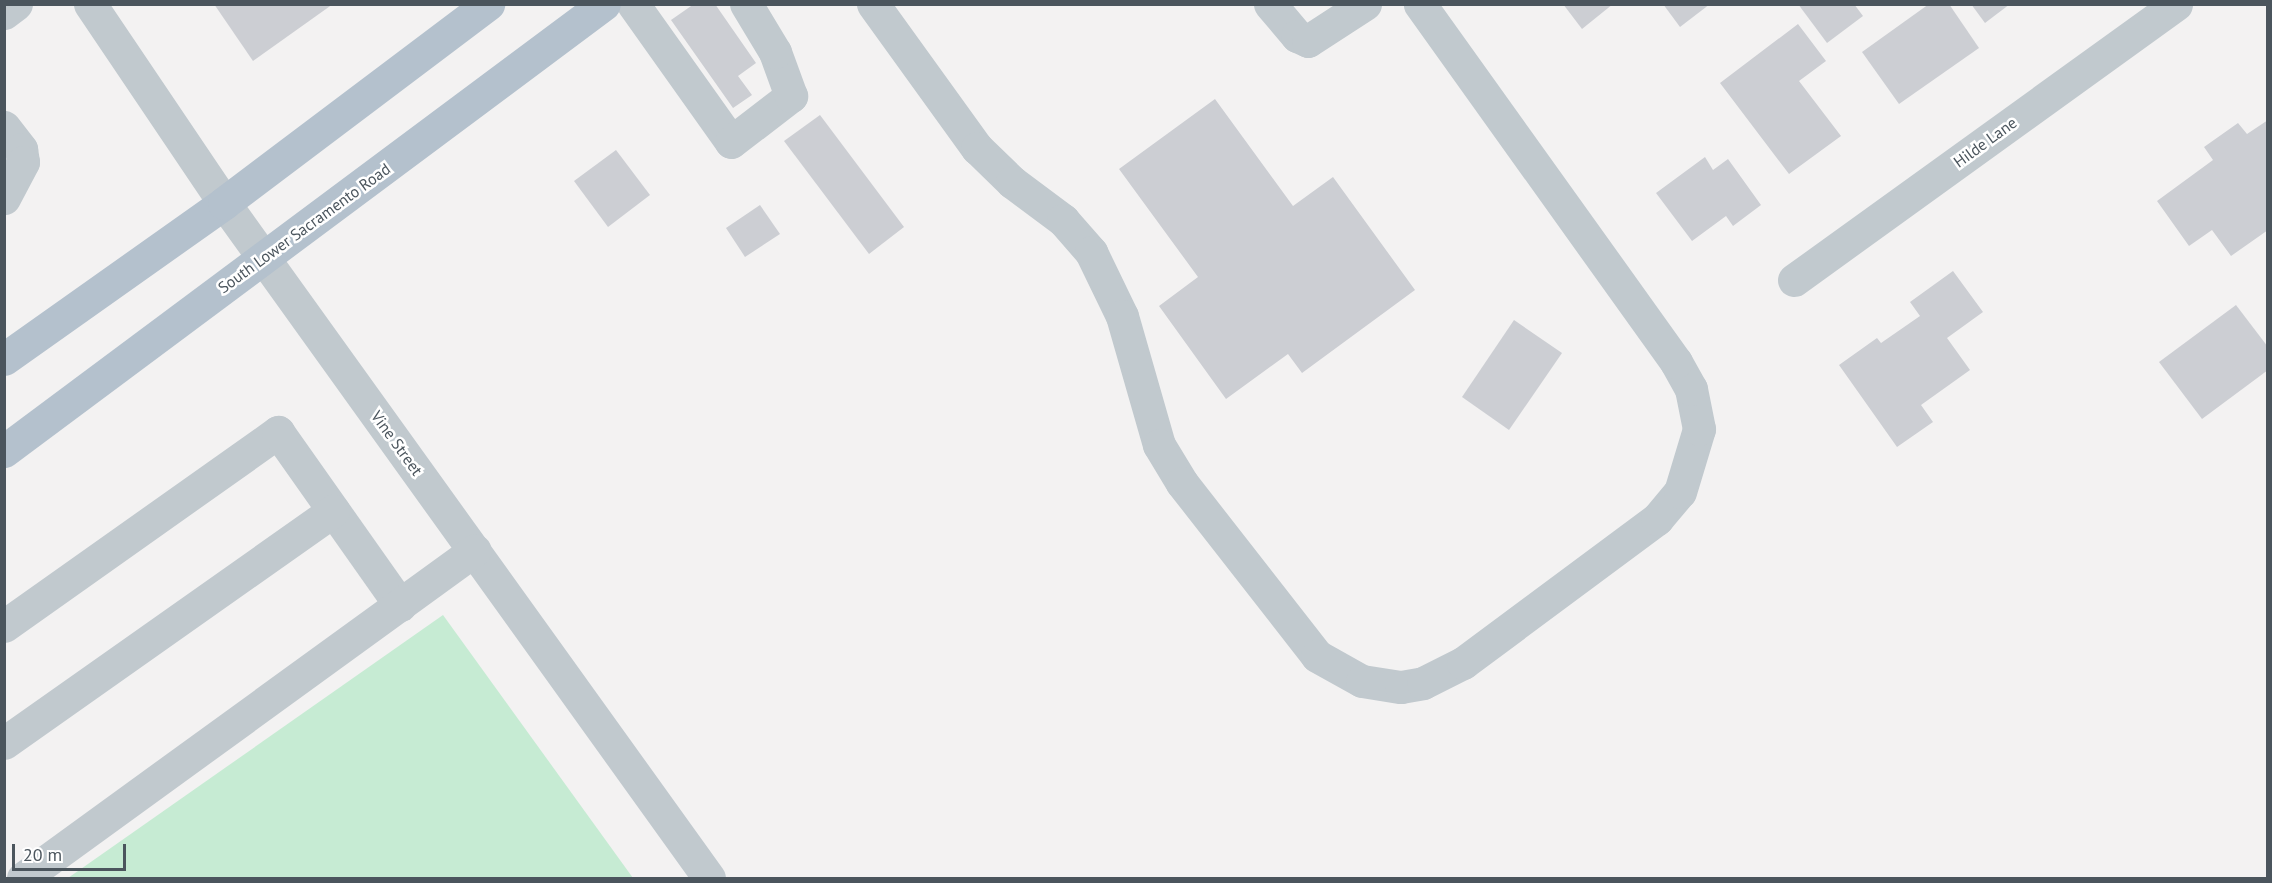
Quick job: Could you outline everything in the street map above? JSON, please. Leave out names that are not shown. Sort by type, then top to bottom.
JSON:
[{"type":"main road","points":[[4,359],[224,203],[488,4]]},
{"type":"main road","name":"South Lower Sacramento Road","points":[[4,452],[604,4]]},
{"type":"street","points":[[4,13],[16,4]]},
{"type":"street","name":"Vine Street","points":[[90,4],[224,203],[709,879]]},
{"type":"street","points":[[633,4],[731,142],[791,96],[775,52],[746,4]]},
{"type":"street","points":[[873,4],[977,148],[1012,182],[1063,220],[1091,252],[1122,316],[1159,445],[1182,483],[1317,656],[1338,671],[1362,681],[1401,687],[1423,683],[1463,663],[1657,519],[1680,492],[1696,451],[1699,429],[1691,389],[1676,362],[1420,4]]},
{"type":"street","points":[[1270,4],[1287,27],[1308,41],[1365,4]]},
{"type":"street","name":"Hilde Lane","points":[[1794,280],[2176,4]]},
{"type":"street","points":[[4,126],[21,149],[23,162],[12,191],[4,198]]},
{"type":"street","points":[[4,626],[278,432],[400,605]]},
{"type":"street","points":[[4,743],[333,511]]},
{"type":"street","points":[[23,879],[475,550]]},
{"type":"street","points":[[4,869],[11,879]]},
{"type":"green space","points":[[443,615],[633,878],[68,878]]},
{"type":"building","points":[[214,4],[333,4],[253,61]]},
{"type":"building","points":[[694,4],[715,4],[756,63],[738,76],[752,95],[733,108],[671,20]]},
{"type":"building","points":[[1563,4],[1613,4],[1582,29]]},
{"type":"building","points":[[1663,4],[1710,4],[1680,27]]},
{"type":"building","points":[[1798,4],[1854,4],[1863,16],[1827,43]]},
{"type":"building","points":[[1929,4],[1949,4],[1979,48],[1899,104],[1862,52]]},
{"type":"building","points":[[1971,4],[2010,4],[1985,23]]},
{"type":"building","points":[[1798,24],[1826,61],[1799,81],[1841,136],[1789,174],[1720,83]]},
{"type":"building","points":[[1215,99],[1293,206],[1333,177],[1415,290],[1302,373],[1288,354],[1226,399],[1159,306],[1198,277],[1119,169]]},
{"type":"building","points":[[820,115],[904,227],[869,254],[784,141]]},
{"type":"building","points":[[2268,120],[2268,230],[2231,256],[2212,230],[2189,246],[2157,201],[2213,160],[2204,147],[2238,123],[2247,134]]},
{"type":"building","points":[[616,150],[650,195],[608,227],[574,181]]},
{"type":"building","points":[[1705,157],[1713,170],[1728,159],[1761,205],[1733,226],[1726,216],[1692,241],[1656,193]]},
{"type":"building","points":[[760,205],[780,234],[745,257],[726,228]]},
{"type":"building","points":[[1953,271],[1983,312],[1947,338],[1970,370],[1921,405],[1933,422],[1897,447],[1839,365],[1877,338],[1881,343],[1920,316],[1910,302]]},
{"type":"building","points":[[2236,305],[2268,347],[2268,370],[2202,419],[2159,362]]},
{"type":"building","points":[[1514,320],[1562,353],[1509,430],[1462,397]]}]
